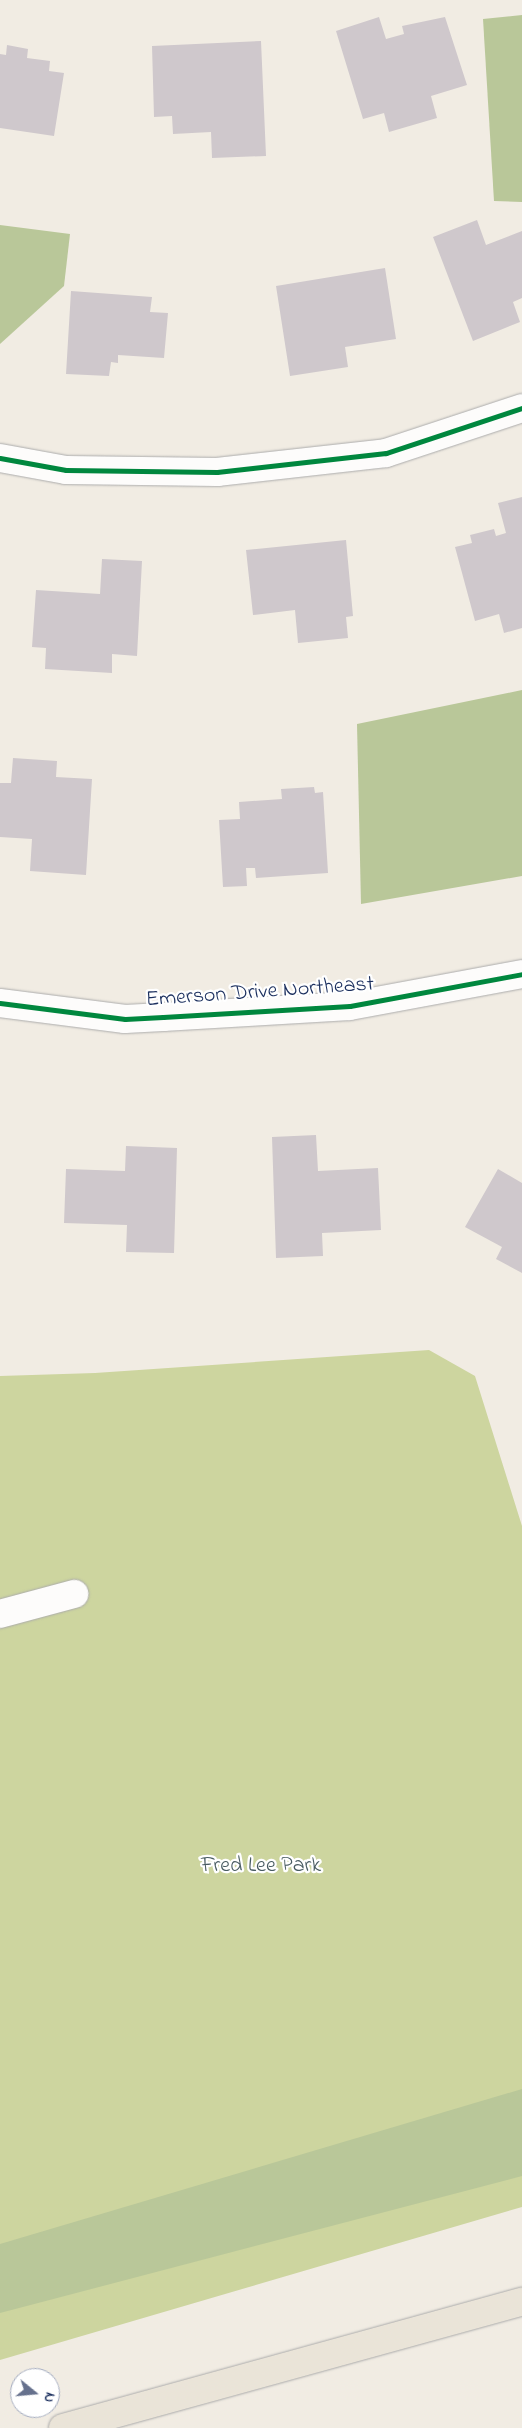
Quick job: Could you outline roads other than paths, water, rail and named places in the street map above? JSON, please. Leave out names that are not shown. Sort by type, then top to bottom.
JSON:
[{"type":"highway","points":[[63,2428],[522,2302]]},
{"type":"street","points":[[0,458],[66,470],[217,472],[386,453],[522,408]]},
{"type":"street","name":"Emerson Drive Northeast","points":[[0,1002],[124,1019],[350,1006],[522,974]]},
{"type":"street","points":[[0,1614],[74,1594]]},
{"type":"park label","name":"Fred Lee Park","points":[[261,1867]]}]
